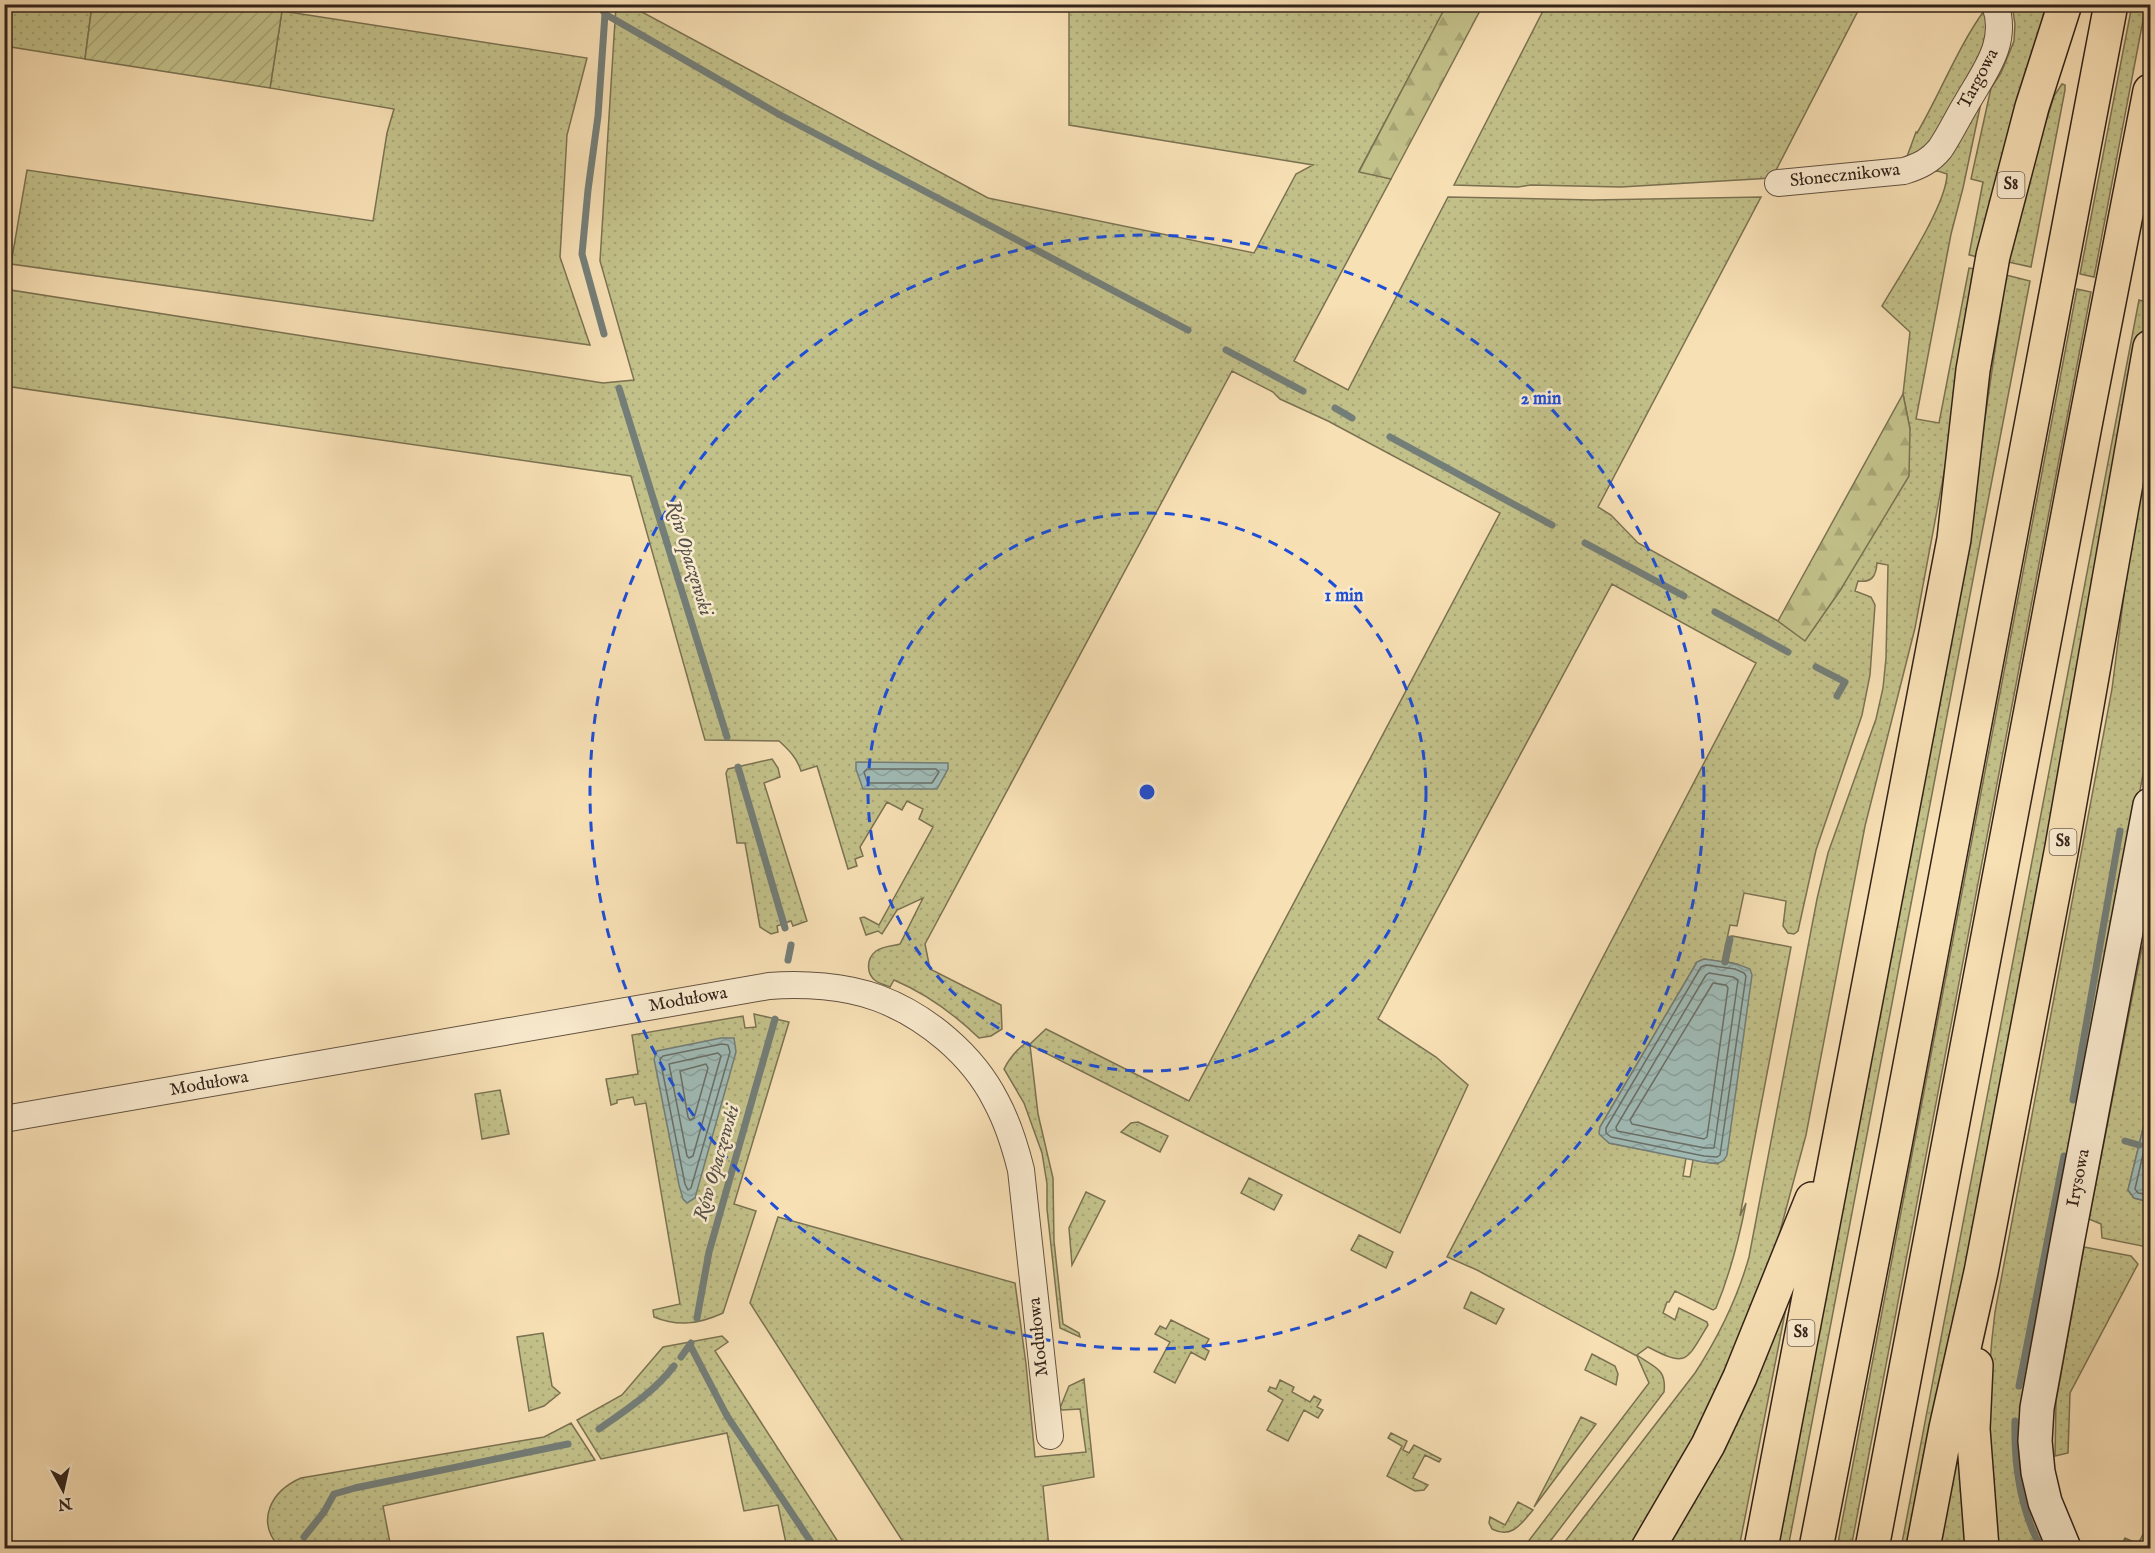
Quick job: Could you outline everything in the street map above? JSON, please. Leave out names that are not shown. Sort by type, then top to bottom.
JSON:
[{"type":"highway","name":"S8","points":[[1761,1548],[1954,538],[1973,370],[1993,256],[2031,107],[2065,4]]},
{"type":"highway","points":[[1816,1548],[1896,1139],[2111,4]]},
{"type":"highway","points":[[1872,1548],[2087,415],[2151,91]]},
{"type":"highway","name":"S8","points":[[1982,1548],[1973,1429],[1981,1272],[2064,836],[2151,346]]},
{"type":"highway","points":[[1648,1548],[1708,1445],[1740,1377],[1770,1307],[1843,1119]]},
{"type":"highway","points":[[1923,1548],[1946,1428],[1981,1272]]},
{"type":"street","name":"Targowa","points":[[1940,149],[1994,56],[1999,33],[1999,19],[1995,4]]},
{"type":"street","name":"Słonecznikowa","points":[[1778,183],[1904,171],[1916,168],[1928,161],[1940,149]]},
{"type":"street","name":"Irysowa","points":[[2064,1548],[2048,1511],[2039,1478],[2035,1441],[2036,1417],[2070,1226],[2151,805]]},
{"type":"street","name":"Modułowa","points":[[4,1119],[769,986],[814,985],[877,998],[918,1018],[955,1047],[971,1064],[996,1099],[1009,1128],[1021,1170],[1050,1436]]},
{"type":"green space","points":[[241,4],[282,11],[270,88],[85,59],[92,5]]},
{"type":"green space","points":[[1447,4],[1483,5],[1391,179],[1359,172]]},
{"type":"green space","points":[[4,5],[92,5],[85,59],[5,46]]},
{"type":"green space","points":[[616,5],[629,5],[988,198],[1254,253],[1296,174],[1313,165],[1069,125],[1069,5],[1447,5],[1359,171],[1391,179],[1294,361],[1348,390],[1448,197],[1593,200],[1761,197],[1598,507],[1611,515],[1638,543],[1778,621],[1805,640],[1841,589],[1849,573],[1910,429],[1903,394],[1910,332],[1882,306],[1921,240],[1945,187],[1947,174],[1938,171],[1922,173],[1982,98],[1951,234],[1916,419],[1939,423],[1969,268],[1982,270],[1915,628],[1865,826],[1806,1135],[1772,1261],[1732,1366],[1664,1497],[1631,1548],[1560,1548],[1695,1373],[1712,1345],[1739,1288],[1749,1257],[1817,899],[1828,853],[1876,719],[1883,688],[1888,565],[1877,563],[1876,572],[1872,578],[1867,581],[1858,581],[1855,591],[1871,597],[1875,605],[1870,675],[1862,715],[1816,850],[1798,931],[1794,934],[1788,933],[1783,926],[1786,901],[1744,893],[1737,926],[1730,925],[1722,962],[1704,959],[1697,962],[1600,1127],[1609,1143],[1686,1158],[1683,1176],[1690,1177],[1693,1160],[1718,1164],[1737,964],[1728,962],[1732,936],[1791,947],[1740,1216],[1746,1203],[1734,1256],[1721,1295],[1713,1310],[1675,1291],[1663,1313],[1675,1320],[1679,1308],[1707,1322],[1708,1325],[1695,1347],[1685,1357],[1679,1359],[1671,1357],[1648,1347],[1637,1355],[1661,1373],[1664,1392],[1545,1548],[1526,1548],[1524,1547],[1649,1383],[1637,1356],[1477,1270],[1447,1257],[1756,663],[1612,584],[1378,1019],[1436,1057],[1468,1085],[1400,1233],[1030,1045],[1038,1114],[1053,1178],[1054,1241],[1063,1324],[1079,1333],[1080,1337],[1060,1328],[1047,1209],[1047,1184],[1042,1153],[1024,1103],[1004,1069],[1016,1051],[1027,1042],[1030,1044],[1046,1029],[1189,1101],[1500,513],[1328,421],[1280,399],[1273,392],[1232,371],[925,944],[930,969],[1001,1005],[1002,1029],[991,1036],[979,1038],[929,998],[894,980],[890,987],[879,983],[869,971],[870,958],[876,951],[900,944],[923,898],[897,910],[882,934],[878,931],[866,935],[860,918],[864,917],[879,925],[933,827],[919,819],[923,809],[907,801],[902,810],[887,802],[860,847],[863,856],[855,859],[857,866],[848,869],[817,766],[801,771],[792,754],[779,741],[705,740],[631,476],[5,386],[4,289],[603,383],[634,380],[600,261]]},
{"type":"green space","points":[[1546,5],[1861,5],[1772,178],[1621,187],[1454,185]]},
{"type":"green space","points":[[2012,5],[2052,5],[1978,257],[1969,255],[1983,182],[1971,179],[1991,88],[2001,73],[2014,41],[2015,24]]},
{"type":"green space","points":[[2132,5],[2146,5],[2094,277],[2080,274]]},
{"type":"green space","points":[[1986,8],[1991,36],[1937,142],[1905,162],[1916,132],[1958,53]]},
{"type":"green space","points":[[282,11],[587,58],[567,135],[560,257],[590,345],[11,264],[27,170],[373,221],[387,133],[394,109],[270,88]]},
{"type":"green space","points":[[2062,84],[2065,85],[2065,90],[2031,267],[2008,262],[2039,144],[2054,96]]},
{"type":"green space","points":[[2006,275],[2030,281],[1788,1548],[1775,1548],[1968,534]]},
{"type":"green space","points":[[2077,289],[2091,292],[1851,1548],[1837,1548]]},
{"type":"green space","points":[[2139,300],[2150,303],[2115,495],[1914,1548],[1901,1548]]},
{"type":"green space","points":[[1903,394],[1910,429],[1909,476],[1841,589],[1805,641],[1778,621]]},
{"type":"green space","points":[[2150,426],[2150,737],[2028,1387],[2051,1548],[1996,1548],[1990,1490],[1988,1430],[1995,1312],[2112,689],[2132,532]]},
{"type":"green space","points":[[772,759],[778,768],[780,777],[764,783],[807,921],[793,926],[791,921],[777,926],[778,932],[771,934],[760,927],[745,843],[737,843],[726,773],[728,769]]},
{"type":"green space","points":[[2142,947],[2150,949],[2150,1100],[2128,1190],[2134,1198],[2150,1202],[2150,1240],[2147,1247],[2102,1238],[2101,1224],[2089,1219]]},
{"type":"green space","points":[[754,1014],[789,1022],[734,1204],[756,1211],[723,1313],[688,1323],[663,1320],[654,1317],[653,1310],[680,1304],[646,1103],[635,1105],[633,1097],[617,1100],[617,1103],[611,1105],[606,1079],[638,1074],[632,1035],[743,1016],[745,1028],[756,1027]]},
{"type":"green space","points":[[500,1090],[509,1134],[482,1139],[475,1094]]},
{"type":"green space","points":[[1138,1122],[1168,1136],[1160,1152],[1121,1132],[1131,1123]]},
{"type":"green space","points":[[1249,1178],[1282,1195],[1274,1210],[1241,1193]]},
{"type":"green space","points":[[1086,1192],[1105,1201],[1072,1265],[1069,1228]]},
{"type":"green space","points":[[778,1217],[1015,1283],[1035,1457],[1086,1452],[1080,1409],[1062,1410],[1060,1408],[1069,1386],[1084,1379],[1094,1477],[1043,1486],[1049,1548],[907,1548],[750,1303]]},
{"type":"green space","points":[[1359,1235],[1393,1252],[1386,1268],[1351,1250]]},
{"type":"green space","points":[[2084,1247],[2131,1256],[2138,1264],[2070,1393],[2068,1453],[2055,1456],[2056,1401]]},
{"type":"green space","points":[[1471,1292],[1504,1309],[1496,1324],[1464,1308]]},
{"type":"green space","points":[[1786,1308],[1739,1548],[1660,1548]]},
{"type":"green space","points":[[1171,1320],[1209,1339],[1204,1348],[1209,1351],[1205,1360],[1191,1352],[1175,1383],[1154,1372],[1170,1342],[1155,1334],[1160,1326],[1166,1329]]},
{"type":"green space","points":[[543,1333],[552,1386],[560,1393],[544,1406],[529,1411],[517,1337]]},
{"type":"green space","points":[[722,1336],[728,1342],[715,1351],[842,1548],[787,1548],[778,1505],[744,1511],[727,1433],[601,1459],[577,1420],[622,1395],[663,1347]]},
{"type":"green space","points":[[1592,1354],[1615,1366],[1618,1374],[1616,1385],[1585,1370]]},
{"type":"green space","points":[[1280,1380],[1294,1387],[1292,1392],[1310,1402],[1314,1396],[1321,1400],[1317,1407],[1323,1410],[1318,1418],[1304,1410],[1288,1441],[1267,1430],[1283,1400],[1268,1391],[1270,1387],[1276,1389]]},
{"type":"green space","points":[[1581,1417],[1596,1424],[1534,1507]]},
{"type":"green space","points":[[571,1423],[595,1460],[383,1506],[391,1548],[280,1548],[272,1538],[268,1517],[270,1508],[282,1491],[301,1478],[544,1437]]},
{"type":"green space","points":[[1959,1428],[1972,1548],[1936,1548]]},
{"type":"green space","points":[[1391,1433],[1407,1441],[1403,1450],[1409,1453],[1414,1445],[1441,1459],[1439,1462],[1425,1455],[1413,1478],[1428,1485],[1424,1490],[1415,1491],[1387,1476],[1402,1446],[1388,1438]]},
{"type":"green space","points":[[1518,1502],[1533,1510],[1520,1525],[1505,1532],[1492,1529],[1489,1523],[1490,1517],[1505,1525]]},
{"type":"green space","points":[[2150,1521],[2150,1548],[2120,1548],[2125,1538],[2138,1544]]},
{"type":"water","points":[[856,762],[948,763],[948,769],[937,789],[863,789]]},
{"type":"water","points":[[1704,959],[1737,964],[1750,969],[1752,975],[1727,1155],[1723,1161],[1711,1163],[1609,1143],[1599,1134],[1600,1127],[1697,962]]},
{"type":"water","points":[[721,1038],[734,1038],[736,1052],[695,1198],[687,1203],[683,1199],[679,1185],[654,1059],[657,1051]]},
{"type":"water","points":[[2150,1100],[2150,1202],[2134,1198],[2128,1190]]},
{"type":"waterway","name":"Rów Opaczewski","points":[[599,4],[605,14],[598,116],[582,254],[604,334]]},
{"type":"waterway","points":[[605,14],[782,116],[1188,330]]},
{"type":"waterway","points":[[1226,350],[1303,391]]},
{"type":"waterway","name":"Rów Opaczewski","points":[[619,388],[727,737]]},
{"type":"waterway","points":[[1335,408],[1352,418]]},
{"type":"waterway","points":[[1390,437],[1552,525]]},
{"type":"waterway","points":[[1585,543],[1684,596]]},
{"type":"waterway","points":[[1715,612],[1788,652]]},
{"type":"waterway","points":[[1816,667],[1845,682],[1837,696]]},
{"type":"waterway","name":"Rów Opaczewski","points":[[738,767],[785,928]]},
{"type":"waterway","points":[[2073,1100],[2120,831]]},
{"type":"waterway","points":[[1725,962],[1730,939]]},
{"type":"waterway","name":"Rów Opaczewski","points":[[788,960],[791,945]]},
{"type":"waterway","name":"Rów Opaczewski","points":[[697,1318],[709,1252],[775,1019]]},
{"type":"waterway","points":[[2125,1141],[2139,1145]]},
{"type":"waterway","points":[[2019,1386],[2064,1156]]},
{"type":"waterway","name":"Rów Opaczewski","points":[[681,1357],[691,1343]]},
{"type":"waterway","points":[[690,1345],[727,1416],[815,1548]]},
{"type":"waterway","name":"Rów Opaczewski","points":[[599,1429],[649,1392],[674,1366]]},
{"type":"waterway","points":[[2015,1421],[2017,1470],[2023,1502],[2041,1548]]},
{"type":"waterway","name":"Rów Opaczewski","points":[[304,1537],[324,1512],[334,1494],[568,1444]]}]
